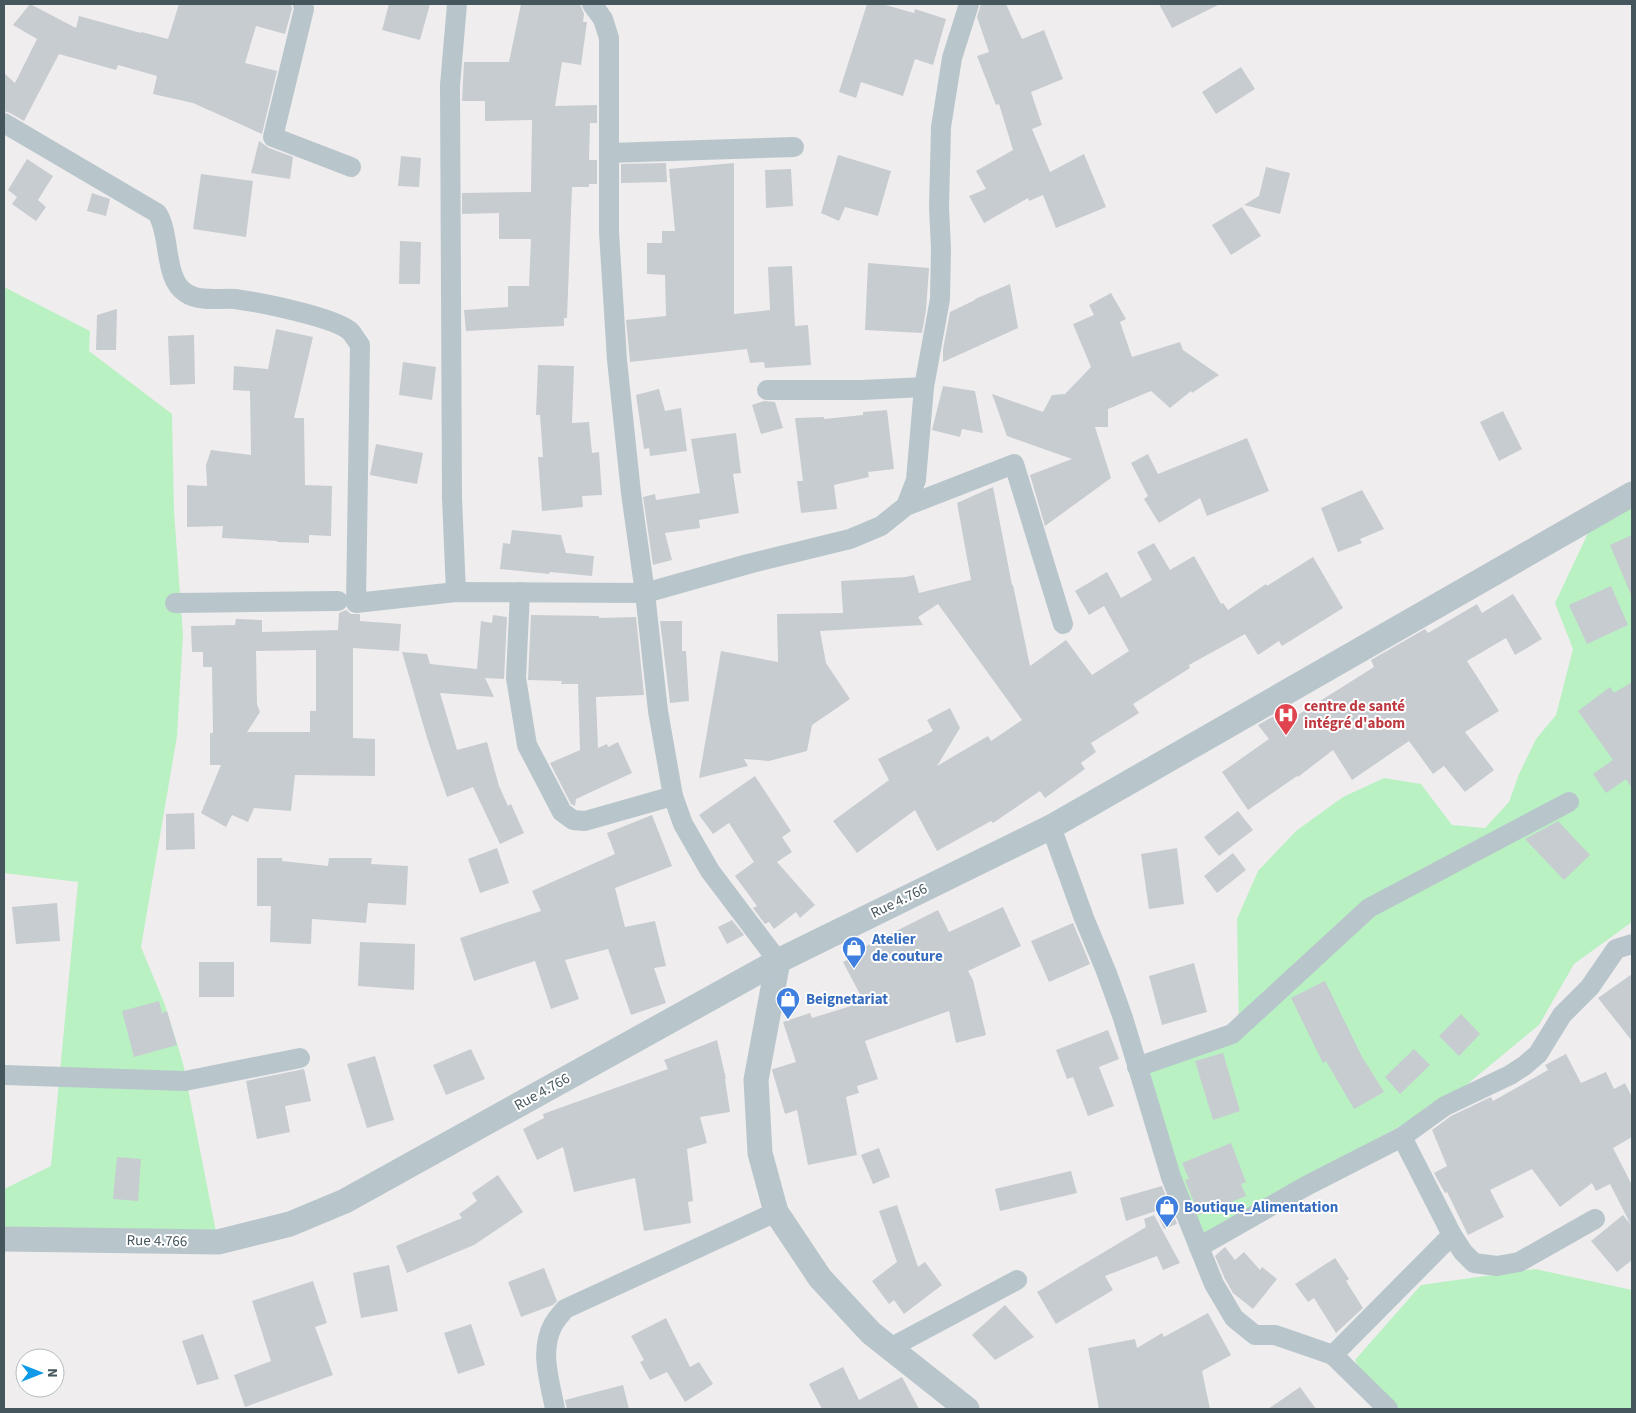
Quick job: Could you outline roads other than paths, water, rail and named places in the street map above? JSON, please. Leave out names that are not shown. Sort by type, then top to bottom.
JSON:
[{"type":"street","points":[[303,4],[304,9],[273,137],[351,167]]},
{"type":"street","points":[[456,592],[452,498],[450,85],[457,4]]},
{"type":"street","points":[[592,4],[603,19],[609,38],[609,232],[617,360],[631,493],[645,593],[658,711],[673,796],[684,824],[710,871],[778,961],[756,1080],[760,1153],[776,1212],[820,1278],[871,1332],[967,1409]]},
{"type":"street","points":[[906,506],[916,480],[924,386],[940,299],[941,249],[939,207],[941,127],[952,58],[966,5]]},
{"type":"street","points":[[4,123],[157,212],[162,220],[170,265],[175,279],[186,293],[202,298],[233,299],[269,304],[338,324],[351,332],[360,345],[356,603],[456,592],[645,593],[748,564],[850,539],[881,526],[906,506],[1014,464],[1062,624]]},
{"type":"street","points":[[609,153],[794,147]]},
{"type":"street","points":[[767,390],[862,390],[924,386]]},
{"type":"street","name":"Rue 4.766","points":[[4,1239],[218,1242],[290,1224],[345,1202],[778,961],[1051,826],[1632,494]]},
{"type":"street","points":[[520,592],[516,678],[526,745],[562,812],[573,820],[585,822],[673,796]]},
{"type":"street","points":[[175,603],[338,602]]},
{"type":"street","points":[[1137,1067],[1232,1034],[1369,908],[1569,802]]},
{"type":"street","points":[[1051,826],[1084,918],[1113,990],[1171,1177],[1214,1284],[1234,1318],[1255,1335],[1275,1335],[1333,1355],[1388,1409]]},
{"type":"street","points":[[1199,1247],[1308,1185],[1402,1137],[1446,1106],[1510,1076],[1538,1054],[1562,1015],[1590,987],[1616,949],[1632,944]]},
{"type":"street","points":[[4,1075],[185,1081],[300,1058]]},
{"type":"street","points":[[1402,1137],[1452,1235],[1463,1252],[1474,1263],[1497,1266],[1519,1262],[1595,1219]]},
{"type":"street","points":[[555,1409],[546,1362],[548,1342],[553,1325],[565,1309],[776,1212]]},
{"type":"street","points":[[1333,1355],[1452,1235]]},
{"type":"street","points":[[890,1348],[1017,1280]]},
{"type":"place","name":"centre de santé intégré d'abom","points":[[1286,736]]},
{"type":"place","name":"Atelier de couture","points":[[854,969]]},
{"type":"place","name":"Beignetariat","points":[[788,1020]]},
{"type":"place","name":"Boutique_Alimentation","points":[[1167,1228]]}]
